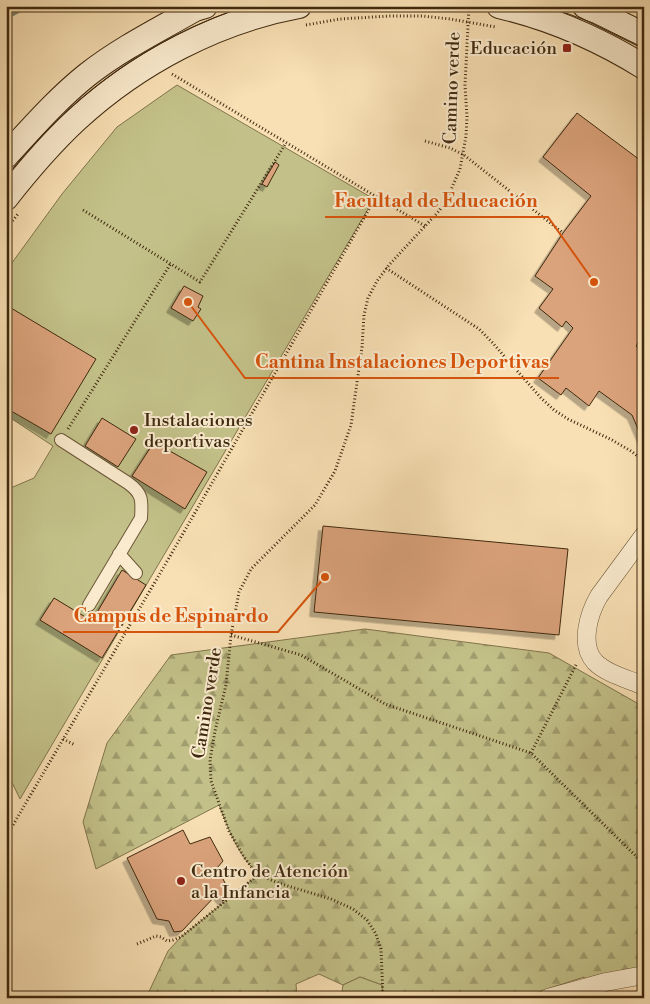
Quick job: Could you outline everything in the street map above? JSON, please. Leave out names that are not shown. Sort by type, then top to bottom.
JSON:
[{"type":"main road","points":[[6,156],[44,114],[87,75],[129,46],[195,9],[205,6]]},
{"type":"main road","points":[[585,6],[644,35]]},
{"type":"main road","points":[[14,203],[46,151],[78,118],[118,86],[150,64],[215,32],[265,14],[299,16]]},
{"type":"main road","points":[[498,17],[528,14],[562,25],[603,44],[644,67]]},
{"type":"street","points":[[61,440],[138,490],[142,503],[141,518],[89,605]]},
{"type":"street","points":[[644,535],[599,596],[589,617],[587,630],[587,642],[595,662],[610,672],[644,686]]},
{"type":"street","points":[[119,554],[136,573]]},
{"type":"street","points":[[548,998],[644,974]]},
{"type":"path","name":"Camino verde","points":[[382,998],[381,949],[376,934],[367,920],[353,909],[331,899],[278,883],[253,869],[229,831],[211,781],[210,760],[226,685],[231,635],[239,592],[251,569],[315,505],[335,471],[351,425],[362,347],[364,316],[368,298],[386,268],[439,211],[447,199],[460,169],[464,156],[467,117],[465,85],[469,6]]},
{"type":"path","points":[[299,16],[340,19],[422,16],[450,18],[468,22],[498,17]]},
{"type":"path","points":[[164,78],[179,70]]},
{"type":"path","points":[[172,74],[425,226]]},
{"type":"path","points":[[426,141],[450,148],[464,156],[562,233]]},
{"type":"path","points":[[83,210],[200,282],[286,143]]},
{"type":"path","points":[[6,837],[376,197]]},
{"type":"path","points":[[6,229],[14,203]]},
{"type":"path","points":[[61,440],[171,264]]},
{"type":"path","points":[[386,268],[479,329],[554,410],[568,419],[612,440],[644,461]]},
{"type":"path","points":[[231,635],[301,655],[385,704],[531,753],[644,864]]},
{"type":"path","points":[[531,753],[587,642]]},
{"type":"path","points":[[64,739],[75,745]]},
{"type":"path","points":[[138,944],[156,936],[167,941],[181,937],[259,874]]},
{"type":"green space","name":"Instalaciones deportivas","points":[[177,85],[374,199],[20,799],[6,770],[6,490],[34,478],[53,446],[6,415],[6,271],[62,194],[117,127]]},
{"type":"green space","points":[[365,629],[549,653],[644,707],[644,975],[587,987],[584,977],[520,998],[383,998],[382,985],[360,977],[343,985],[319,974],[296,984],[297,998],[146,998],[168,951],[181,937],[259,874],[240,851],[230,833],[219,805],[96,869],[83,822],[107,743],[171,655]]},
{"type":"green space","points":[[360,977],[382,985],[383,998],[341,998],[343,985]]},
{"type":"building","points":[[577,113],[644,163],[644,335],[636,346],[644,353],[644,443],[632,415],[599,391],[589,406],[566,388],[561,395],[538,378],[573,328],[566,321],[562,327],[539,308],[553,289],[535,276],[563,233],[591,196],[543,157]]},
{"type":"building","points":[[275,162],[279,165],[267,187],[262,184]]},
{"type":"building","points":[[184,286],[203,296],[198,307],[201,309],[193,321],[171,308]]},
{"type":"building","points":[[6,305],[96,359],[51,434],[6,408]]},
{"type":"building","points":[[102,418],[136,439],[118,467],[85,446]]},
{"type":"building","points":[[154,442],[207,472],[185,509],[132,476]]},
{"type":"building","points":[[323,526],[568,549],[559,635],[314,612]]},
{"type":"building","points":[[122,570],[146,585],[102,658],[40,620],[54,598],[92,621]]},
{"type":"building","name":"Centro de Atención a la Infancia","points":[[183,830],[190,844],[210,837],[223,861],[217,868],[231,894],[223,901],[217,894],[182,931],[174,932],[169,921],[157,919],[127,858]]},
{"type":"waterway","points":[[6,17],[27,6]]},
{"type":"tram line","points":[[6,177],[57,121],[84,96],[113,74],[144,53],[176,35],[210,19],[246,6]]},
{"type":"tram line","points":[[547,6],[593,23],[644,48]]},
{"type":"place","name":"Educación","points":[[567,48]]},
{"type":"place","name":"Facultad de Educación","points":[[594,282]]},
{"type":"place","name":"Cantina Instalaciones Deportivas","points":[[188,302]]},
{"type":"place","name":"Instalaciones deportivas","points":[[134,430]]},
{"type":"place","name":"Campus de Espinardo","points":[[325,577]]},
{"type":"place","name":"Centro de Atención a la Infancia","points":[[181,881]]}]
